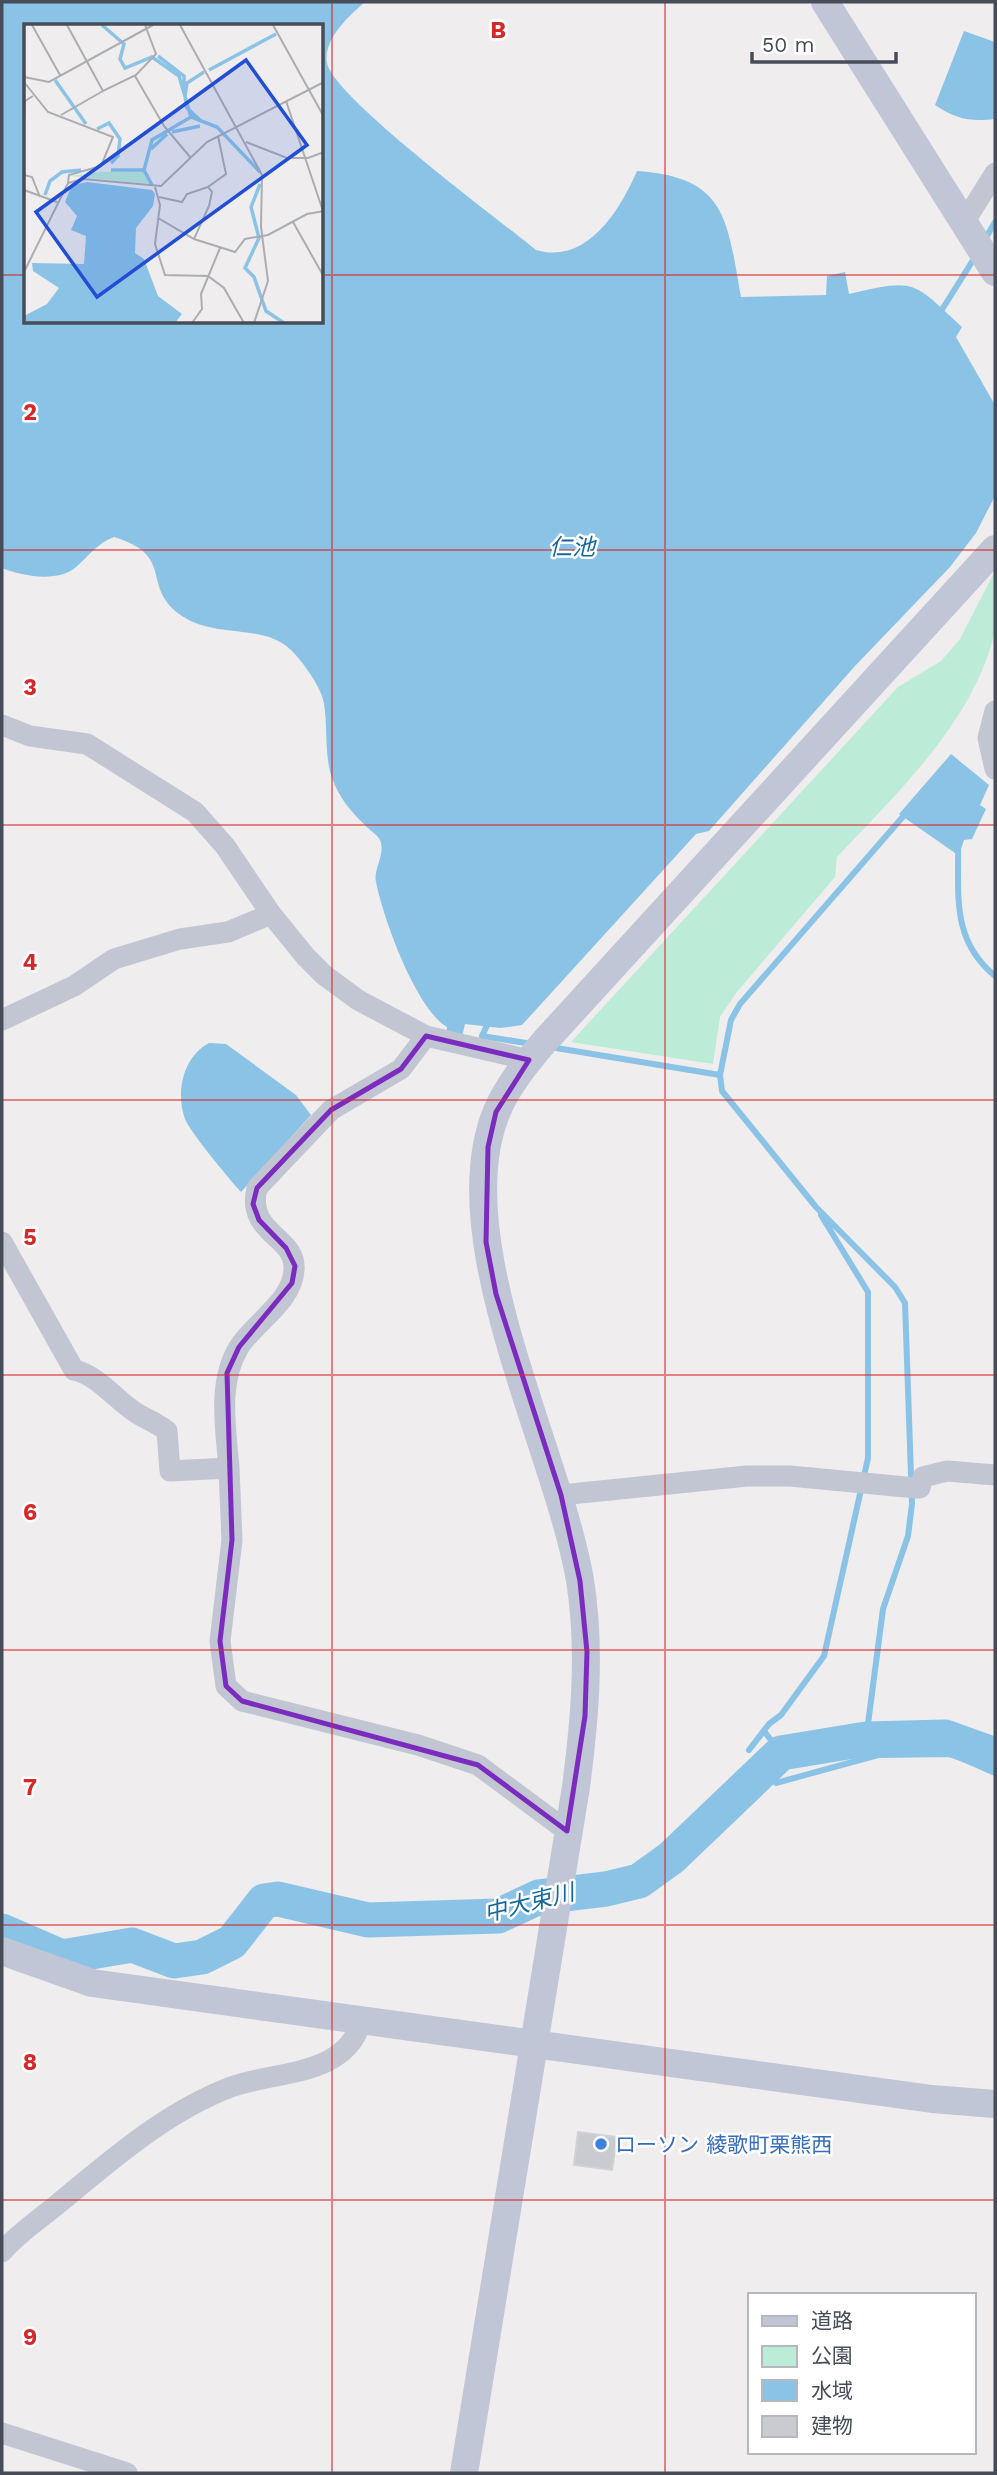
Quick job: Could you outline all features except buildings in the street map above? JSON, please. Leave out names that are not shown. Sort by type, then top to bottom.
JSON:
[{"type":"street","points":[[825,2],[992,267]]},
{"type":"street","points":[[968,226],[995,173]]},
{"type":"street","points":[[464,2473],[568,1832],[585,1716],[587,1652],[580,1581],[561,1496],[496,1294],[486,1242],[484,1192],[488,1147],[496,1112],[537,1051],[908,648],[995,549]]},
{"type":"street","points":[[995,711],[988,738],[995,769]]},
{"type":"street","points":[[2,725],[30,736],[87,744],[195,812],[225,846],[271,914],[324,975],[358,1000],[426,1036],[537,1051]]},
{"type":"street","points":[[2,1020],[74,986],[114,959],[180,939],[228,932],[271,914]]},
{"type":"street","points":[[426,1036],[401,1069],[331,1110],[257,1188],[253,1204],[259,1220],[286,1248],[295,1266],[292,1283],[239,1347],[227,1373],[224,1410],[232,1540],[220,1642],[226,1686],[242,1701],[418,1745],[478,1765],[568,1832]]},
{"type":"street","points":[[2,1242],[74,1370],[87,1373],[139,1415],[153,1419],[167,1431],[170,1471],[229,1468]]},
{"type":"street","points":[[561,1496],[747,1476],[790,1476],[920,1488],[923,1477],[947,1471],[995,1475]]},
{"type":"street","points":[[2,1951],[92,1983],[932,2099],[995,2104]]},
{"type":"street","points":[[2,2252],[133,2144],[184,2111],[231,2087],[307,2070],[338,2056],[357,2037],[361,2021]]},
{"type":"street","points":[[2,2433],[127,2473]]},
{"type":"highlighted area","points":[[426,1036],[529,1060],[496,1112],[488,1147],[486,1242],[496,1294],[561,1495],[580,1581],[587,1652],[585,1716],[567,1831],[478,1765],[242,1701],[226,1686],[220,1641],[232,1540],[227,1373],[239,1347],[292,1283],[295,1266],[286,1248],[259,1220],[253,1204],[257,1188],[331,1110],[401,1069]]},
{"type":"green space","points":[[995,571],[994,635],[969,698],[930,755],[837,857],[835,877],[736,993],[720,1017],[713,1064],[571,1042],[898,687],[941,661],[960,639]]},
{"type":"water","name":"仁池","points":[[2,2],[365,2],[338,29],[329,45],[327,63],[336,80],[387,129],[536,250],[554,253],[586,242],[611,217],[637,171],[667,175],[690,183],[706,193],[718,208],[732,246],[741,297],[826,295],[827,276],[845,272],[849,294],[888,286],[912,287],[933,300],[962,327],[956,337],[995,405],[995,496],[976,533],[950,567],[855,666],[709,831],[696,834],[522,1025],[500,1028],[465,1024],[462,1037],[446,1034],[447,1027],[424,1002],[402,961],[376,882],[380,840],[350,809],[335,785],[328,760],[325,713],[320,690],[291,650],[267,637],[209,627],[182,616],[169,605],[162,594],[152,563],[145,553],[114,537],[98,546],[68,572],[50,576],[19,573],[2,568]]},
{"type":"water","points":[[964,31],[995,42],[995,119],[964,118],[935,105]]},
{"type":"water","points":[[951,754],[989,785],[980,805],[986,809],[972,839],[964,840],[960,852],[955,853],[899,814]]},
{"type":"water","points":[[209,1043],[226,1044],[296,1095],[311,1115],[241,1192],[194,1134],[182,1108],[182,1086],[188,1065],[193,1056]]},
{"type":"waterway","points":[[984,241],[995,222]]},
{"type":"waterway","points":[[938,316],[975,257]]},
{"type":"waterway","points":[[720,1075],[731,1020],[740,1004],[907,812]]},
{"type":"waterway","points":[[958,844],[960,916],[964,932],[981,962],[995,976]]},
{"type":"waterway","points":[[490,1019],[482,1036],[532,1044]]},
{"type":"waterway","points":[[550,1047],[720,1075],[722,1091],[816,1207],[895,1287],[905,1303],[912,1504],[908,1536],[883,1609],[866,1739]]},
{"type":"waterway","points":[[749,1750],[769,1724],[781,1715],[824,1656],[868,1458],[868,1292],[821,1215]]},
{"type":"waterway","points":[[764,1731],[781,1753]]},
{"type":"waterway","name":"中大束川","points":[[2,1931],[62,1957],[132,1945],[174,1961],[202,1957],[232,1942],[264,1901],[278,1899],[368,1920],[498,1916],[539,1897],[606,1889],[639,1881],[671,1858],[781,1753],[866,1739],[945,1737],[995,1755]]},
{"type":"waterway","points":[[776,1783],[878,1755],[952,1754],[995,1773]]},
{"type":"place","name":"ローソン 綾歌町栗熊西","points":[[601,2144]]}]
